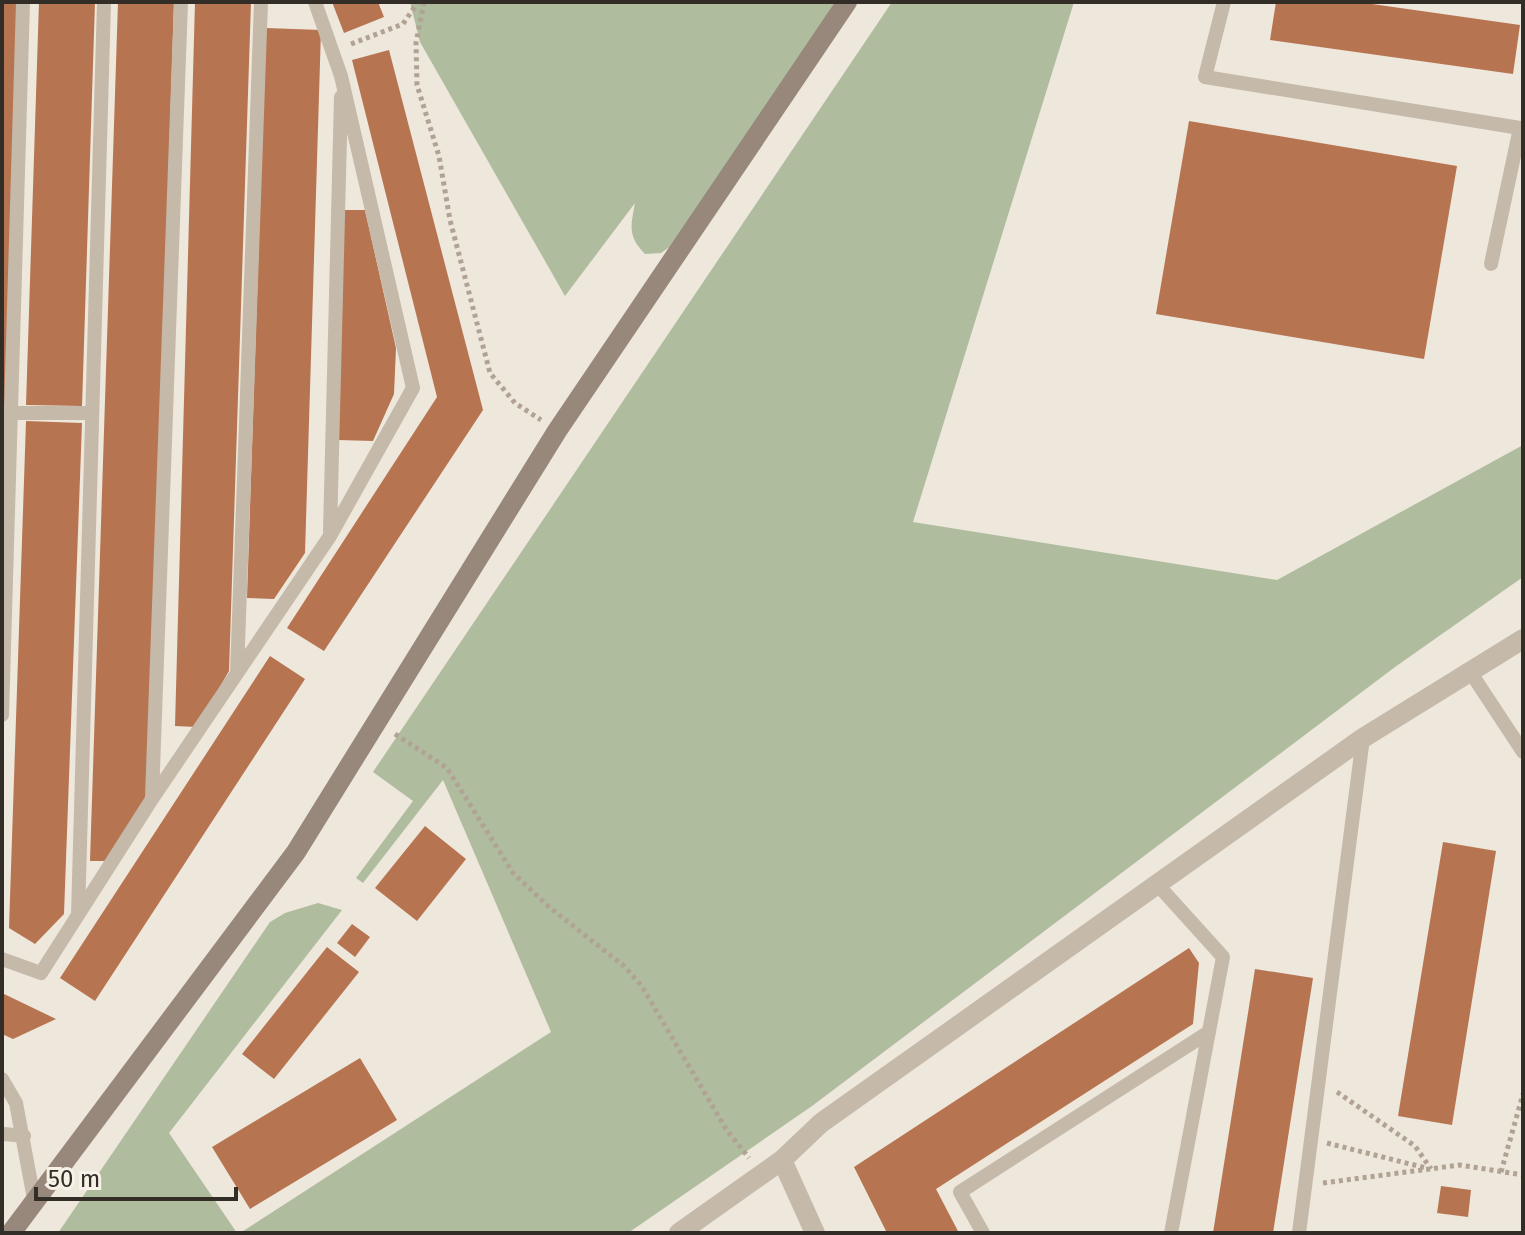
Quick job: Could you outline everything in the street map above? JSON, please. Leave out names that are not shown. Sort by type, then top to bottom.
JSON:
[{"type":"street","points":[[11,1233],[296,852],[557,431],[847,2]]},
{"type":"street","points":[[679,1233],[782,1160],[821,1123],[1363,738],[1523,639]]},
{"type":"street","points":[[782,1160],[815,1233]]},
{"type":"lane","points":[[2,715],[6,413],[23,2]]},
{"type":"lane","points":[[78,915],[104,2]]},
{"type":"lane","points":[[152,799],[181,2]]},
{"type":"lane","points":[[237,673],[261,2]]},
{"type":"lane","points":[[2,959],[41,973],[152,799],[330,536],[413,388],[341,76],[315,2]]},
{"type":"lane","points":[[1224,2],[1205,77],[1520,128],[1491,264]]},
{"type":"lane","points":[[330,536],[341,76]]},
{"type":"lane","points":[[6,413],[91,413]]},
{"type":"lane","points":[[1469,670],[1523,752]]},
{"type":"lane","points":[[1299,1233],[1321,1082],[1363,738]]},
{"type":"lane","points":[[1157,884],[1223,957],[1171,1233]]},
{"type":"lane","points":[[983,1233],[960,1192],[1209,1032]]},
{"type":"lane","points":[[2,1079],[16,1103],[34,1199]]},
{"type":"lane","points":[[4,1134],[24,1136]]},
{"type":"path","points":[[332,51],[403,24],[421,2]]},
{"type":"path","points":[[421,2],[416,43],[417,85],[439,156],[450,220],[490,373],[515,403],[557,431]]},
{"type":"path","points":[[377,722],[447,768],[513,873],[549,907],[624,966],[641,985],[726,1129],[756,1168],[782,1160]]},
{"type":"path","points":[[1321,1082],[1415,1146],[1431,1169]]},
{"type":"path","points":[[1501,1172],[1523,1094]]},
{"type":"path","points":[[1313,1139],[1431,1169]]},
{"type":"path","points":[[1306,1186],[1460,1165],[1523,1175]]},
{"type":"green space","points":[[410,2],[835,2],[678,241],[661,253],[645,254],[633,236],[635,203],[565,296],[420,42]]},
{"type":"green space","points":[[892,2],[1074,2],[913,522],[1277,580],[1523,445],[1523,577],[1395,667],[812,1106],[628,1233],[240,1233],[551,1032],[443,780],[363,883],[356,878],[413,801],[373,772]]},
{"type":"green space","points":[[318,903],[342,910],[169,1133],[237,1233],[58,1233],[270,922],[285,913]]},
{"type":"building","points":[[2,2],[19,2],[6,405],[2,405]]},
{"type":"building","points":[[39,2],[95,2],[82,406],[26,405]]},
{"type":"building","points":[[118,2],[174,2],[148,801],[106,861],[90,861]]},
{"type":"building","points":[[195,2],[251,2],[229,671],[197,727],[175,726]]},
{"type":"building","points":[[332,2],[378,2],[384,17],[344,33]]},
{"type":"building","points":[[1276,2],[1358,2],[1520,25],[1513,74],[1270,40]]},
{"type":"building","points":[[266,28],[321,30],[305,553],[274,599],[247,598]]},
{"type":"building","points":[[389,50],[483,410],[324,651],[287,628],[437,397],[352,60]]},
{"type":"building","points":[[1189,121],[1457,166],[1424,359],[1156,314]]},
{"type":"building","points":[[344,210],[365,210],[396,348],[394,394],[373,441],[338,440]]},
{"type":"building","points":[[26,421],[82,423],[64,914],[35,944],[9,928]]},
{"type":"building","points":[[270,656],[305,679],[95,1001],[60,978]]},
{"type":"building","points":[[425,826],[466,859],[417,921],[375,888]]},
{"type":"building","points":[[1443,842],[1496,851],[1452,1125],[1398,1116]]},
{"type":"building","points":[[352,924],[370,937],[355,957],[337,943]]},
{"type":"building","points":[[327,947],[359,972],[274,1079],[242,1054]]},
{"type":"building","points":[[1189,948],[1199,963],[1193,1024],[936,1189],[959,1233],[887,1233],[854,1167]]},
{"type":"building","points":[[1255,969],[1313,978],[1273,1233],[1213,1233]]},
{"type":"building","points":[[2,993],[56,1019],[13,1039],[2,1034]]},
{"type":"building","points":[[360,1058],[397,1120],[250,1209],[212,1147]]},
{"type":"building","points":[[1441,1186],[1471,1190],[1468,1217],[1437,1213]]}]
